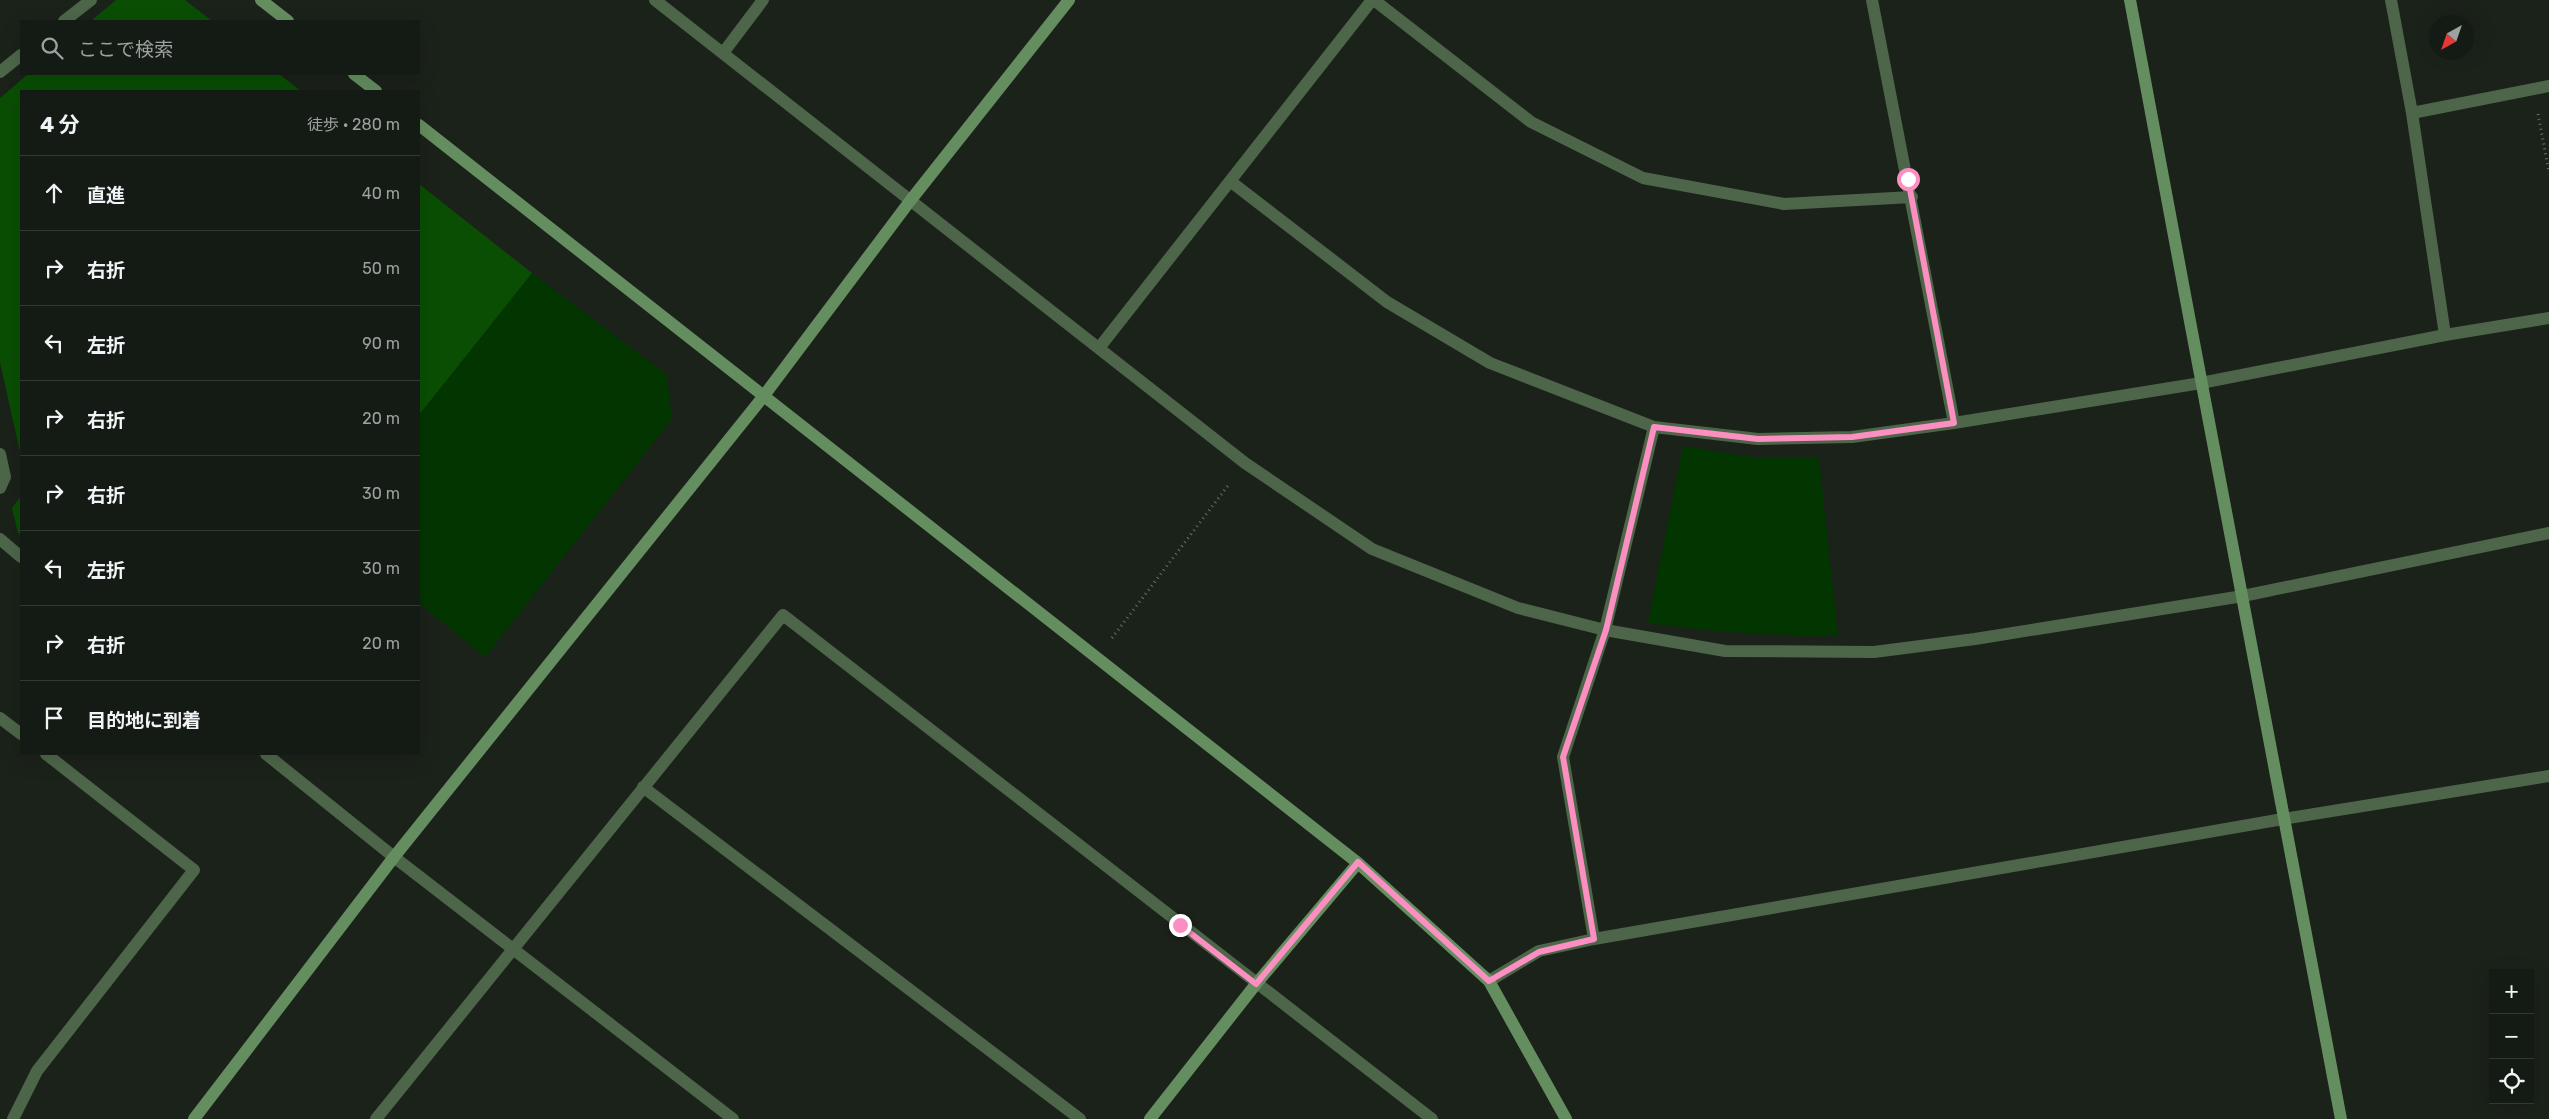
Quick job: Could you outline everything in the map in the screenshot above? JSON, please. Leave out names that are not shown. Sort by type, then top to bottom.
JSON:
[{"type":"street","points":[[65,20],[91,0]]},
{"type":"street","points":[[261,0],[287,20]]},
{"type":"street","points":[[655,0],[1245,462],[1372,549],[1518,608],[1606,630],[1725,651],[1874,652],[1975,639],[2243,596],[2549,533]]},
{"type":"street","points":[[722,53],[763,0]]},
{"type":"street","points":[[194,1119],[394,857],[763,397],[910,201],[1069,0]]},
{"type":"street","points":[[1099,348],[1373,0],[1531,122],[1643,178],[1784,204],[1912,197]]},
{"type":"street","points":[[1872,0],[1912,197],[1954,423]]},
{"type":"street","points":[[2130,0],[2341,1119]]},
{"type":"street","points":[[2391,0],[2412,113],[2445,336]]},
{"type":"street","points":[[0,72],[20,56]]},
{"type":"street","points":[[355,75],[375,90]]},
{"type":"street","points":[[2412,113],[2549,86]]},
{"type":"street","points":[[420,126],[763,397],[1358,862],[1489,981],[1566,1119]]},
{"type":"street","points":[[1230,181],[1387,302],[1490,363],[1654,427],[1758,439],[1852,437],[1954,423],[2201,382],[2549,318]]},
{"type":"street","points":[[1594,939],[1563,757],[1606,630],[1654,427]]},
{"type":"street","points":[[0,454],[5,477],[0,488]]},
{"type":"street","points":[[0,540],[20,556]]},
{"type":"street","points":[[379,1118],[782,615],[1432,1119]]},
{"type":"street","points":[[0,718],[20,733]]},
{"type":"street","points":[[13,1119],[37,1071],[194,870],[47,755]]},
{"type":"street","points":[[267,755],[394,857],[733,1119]]},
{"type":"street","points":[[1489,981],[1539,952],[1594,939],[2283,819],[2549,776]]},
{"type":"street","points":[[643,787],[1080,1119]]},
{"type":"street","points":[[1150,1119],[1256,984],[1358,862]]},
{"type":"path","points":[[2533,89],[2549,172]]},
{"type":"path","points":[[1097,658],[1245,462]]},
{"type":"shaded area","points":[[116,0],[185,0],[211,20],[92,20]]},
{"type":"shaded area","points":[[27,75],[280,75],[300,90],[20,90],[20,452],[0,363],[0,98]]},
{"type":"shaded area","points":[[420,185],[532,273],[420,414]]},
{"type":"shaded area","points":[[532,273],[667,375],[672,419],[485,657],[420,604],[420,414]]},
{"type":"shaded area","points":[[1683,446],[1758,458],[1819,458],[1838,635],[1743,633],[1648,623]]},
{"type":"shaded area","points":[[20,497],[20,534],[18,533],[12,508]]},
{"type":"route","points":[[1180,925],[1256,984],[1358,862],[1489,981],[1539,952],[1594,939],[1563,757],[1606,630],[1654,427],[1758,439],[1852,437],[1954,423],[1908,179]]}]
